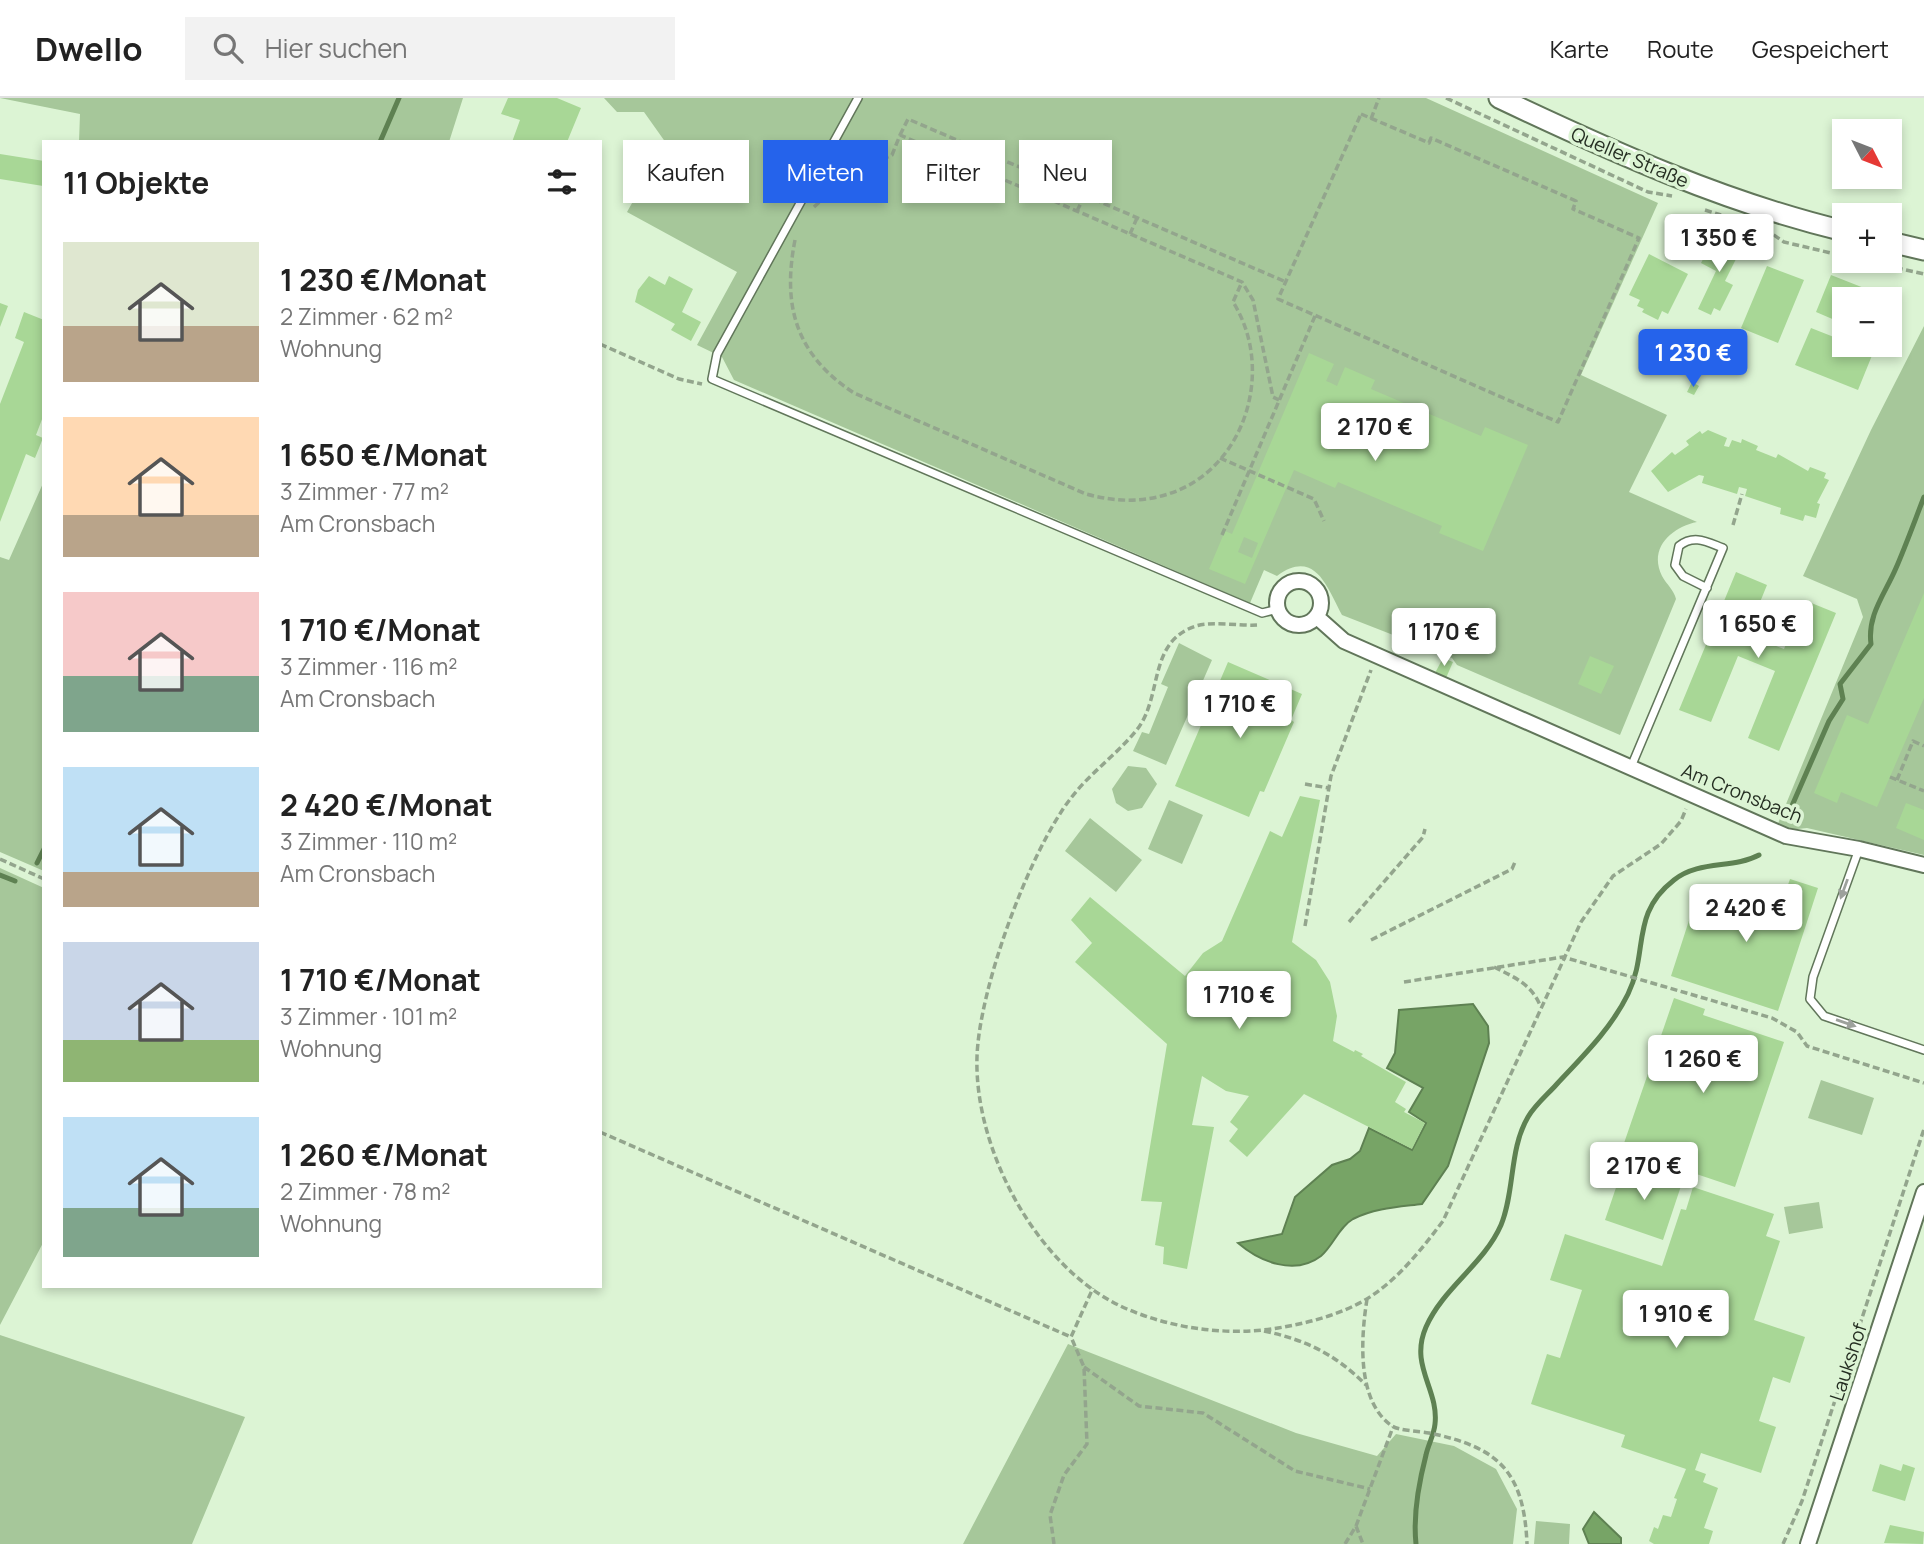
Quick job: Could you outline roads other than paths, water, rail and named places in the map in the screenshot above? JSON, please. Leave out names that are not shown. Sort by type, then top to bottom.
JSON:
[{"type":"main road","name":"Queller Straße","points":[[1499,98],[1603,147],[1720,196],[1832,228]]},
{"type":"main road","points":[[1902,245],[1924,250]]},
{"type":"street","points":[[1293,582],[1306,582],[1321,597],[1317,617],[1298,626],[1285,621],[1278,609],[1281,590],[1293,582]]},
{"type":"street","name":"Am Cronsbach","points":[[1317,617],[1344,641],[1786,836],[1859,849],[1924,865]]},
{"type":"street","name":"Laukshof","points":[[1808,1544],[1924,1192]]},
{"type":"lane","points":[[858,98],[717,354],[712,379],[1262,613],[1278,609]]},
{"type":"lane","points":[[1631,768],[1707,587],[1723,548],[1704,540],[1691,539],[1679,546],[1675,565],[1682,576],[1707,587]]},
{"type":"lane","points":[[1859,849],[1813,978],[1810,999],[1824,1016],[1924,1049]]},
{"type":"waterway","points":[[381,140],[399,98]]},
{"type":"waterway","points":[[1791,808],[1829,721],[1843,699],[1840,684],[1871,644],[1874,614],[1892,578],[1924,497]]},
{"type":"waterway","points":[[37,863],[42,853]]},
{"type":"waterway","points":[[1416,1544],[1415,1522],[1419,1488],[1435,1424],[1433,1400],[1422,1366],[1422,1341],[1433,1313],[1484,1252],[1501,1225],[1522,1129],[1538,1104],[1595,1042],[1621,1007],[1634,978],[1646,920],[1660,893],[1674,880],[1694,870],[1759,855]]},
{"type":"waterway","points":[[0,875],[15,881]]}]
